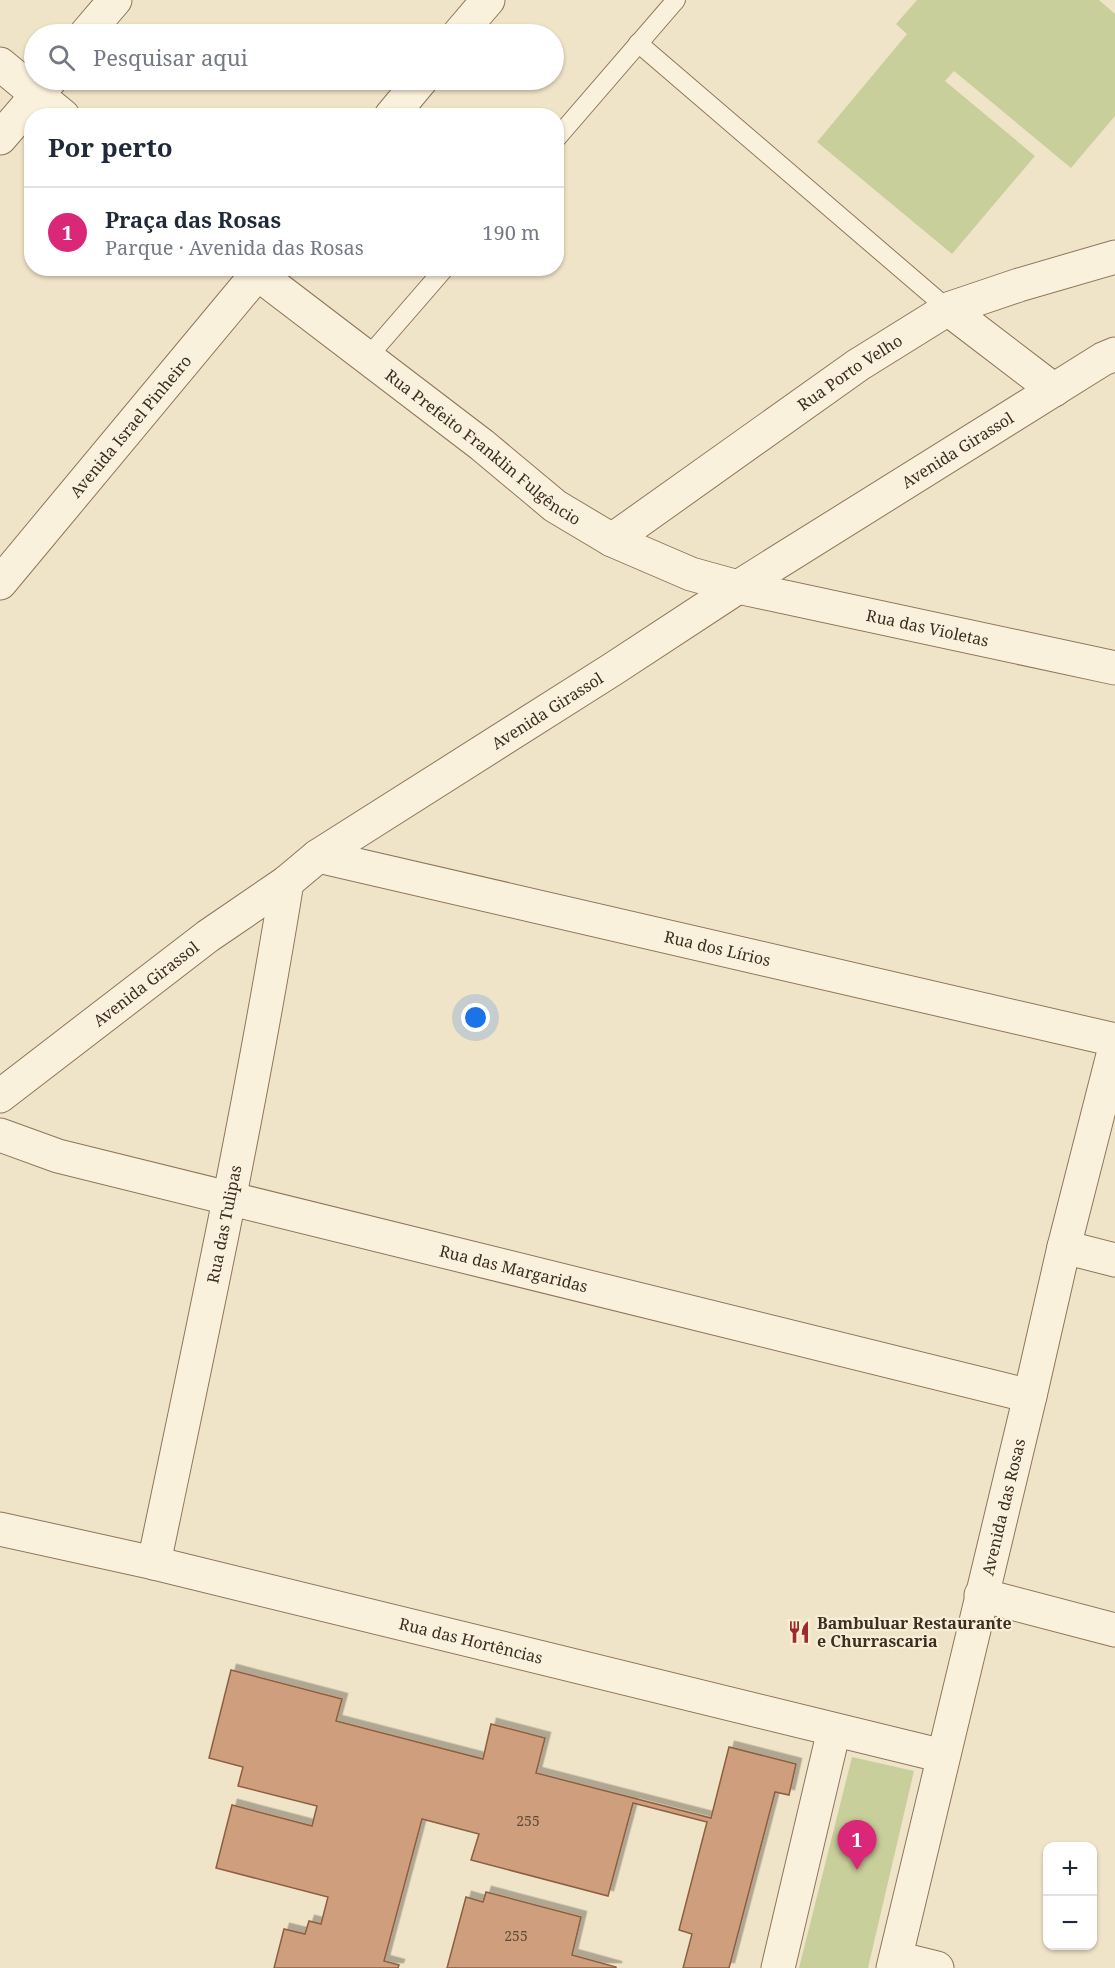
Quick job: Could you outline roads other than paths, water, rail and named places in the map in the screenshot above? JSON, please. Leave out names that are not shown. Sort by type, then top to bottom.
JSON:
[{"type":"street","points":[[95,24],[115,0]]},
{"type":"street","points":[[468,24],[488,0]]},
{"type":"street","points":[[0,64],[24,77]]},
{"type":"street","points":[[25,108],[40,90]]},
{"type":"street","points":[[45,90],[57,108]]},
{"type":"street","points":[[398,108],[413,90]]},
{"type":"street","points":[[0,138],[24,110]]},
{"type":"street","name":"Rua Porto Velho","points":[[612,540],[858,365],[948,309],[1018,285],[1115,257]]},
{"type":"street","name":"Avenida Israel Pinheiro","points":[[0,583],[251,276]]},
{"type":"street","name":"Rua Prefeito Franklin Fulgêncio","points":[[264,276],[482,445],[555,506],[612,540],[692,574],[738,586]]},
{"type":"street","points":[[948,309],[1054,390]]},
{"type":"street","name":"Avenida Girassol","points":[[0,1096],[208,936],[287,882],[318,856],[603,675],[738,586],[1103,359],[1115,354]]},
{"type":"street","name":"Rua das Violetas","points":[[738,586],[1115,668]]},
{"type":"street","name":"Rua dos Lírios","points":[[318,856],[1115,1040]]},
{"type":"street","name":"Rua das Tulipas","points":[[154,1563],[231,1198],[267,1006],[287,882]]},
{"type":"street","name":"Avenida das Rosas","points":[[895,1963],[1064,1247],[1115,1047]]},
{"type":"street","name":"Rua das Margaridas","points":[[0,1135],[58,1156],[1030,1396]]},
{"type":"street","points":[[1064,1247],[1115,1260]]},
{"type":"street","name":"Rua das Hortências","points":[[0,1528],[154,1563],[943,1756]]},
{"type":"street","points":[[981,1595],[1115,1630]]},
{"type":"street","points":[[778,1968],[834,1730]]},
{"type":"street","points":[[895,1963],[937,1968]]},
{"type":"lane","points":[[564,130],[676,0]]},
{"type":"lane","points":[[638,44],[948,309]]},
{"type":"lane","points":[[368,358],[438,276]]},
{"type":"place","name":"Bambuluar Restaurante e Churrascaria","points":[[799,1632]]},
{"type":"place","name":"Praça das Rosas","points":[[857,1870]]}]
